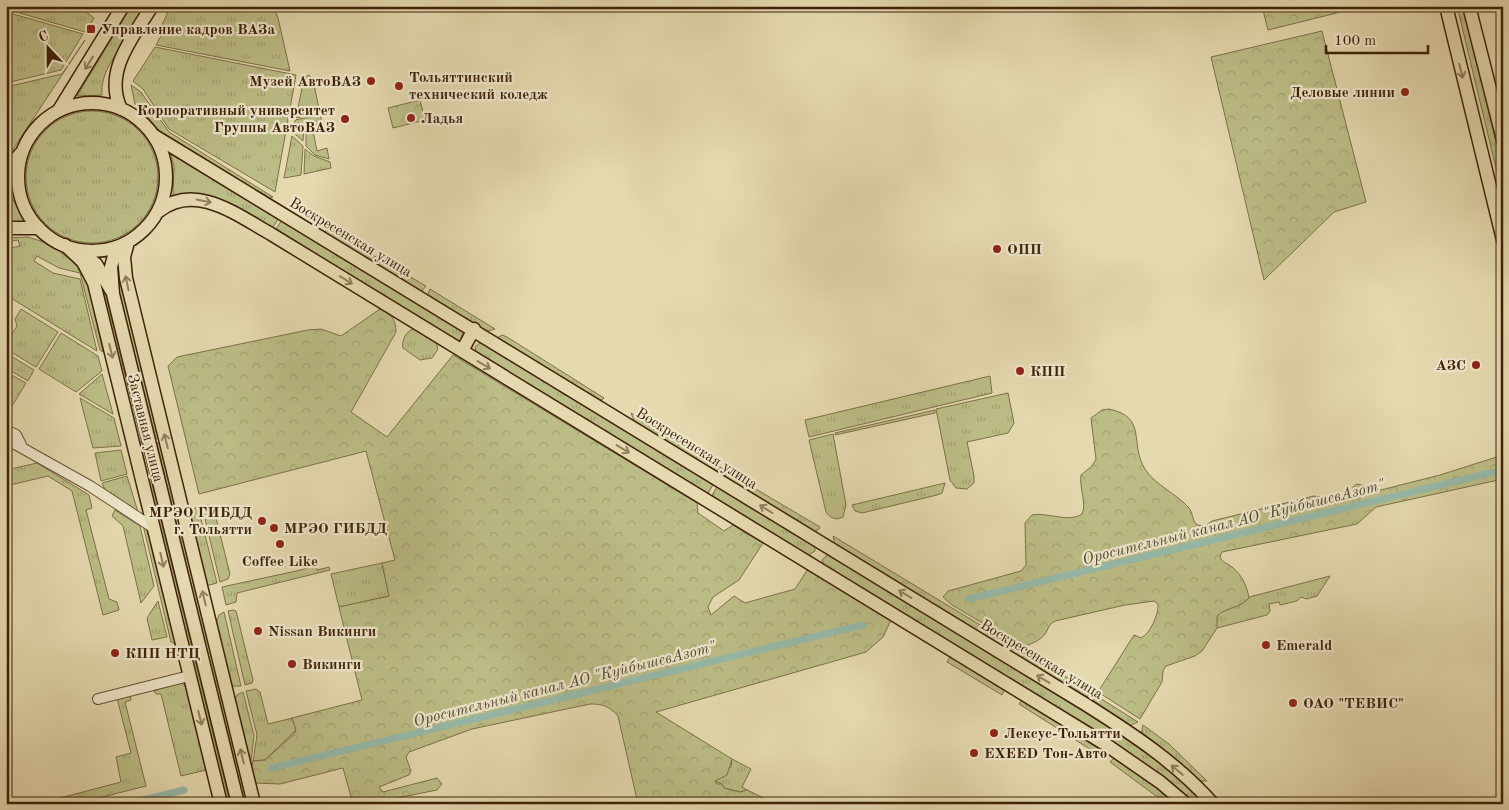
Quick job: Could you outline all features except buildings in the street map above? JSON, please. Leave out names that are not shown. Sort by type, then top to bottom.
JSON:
[{"type":"main road","points":[[59,110],[124,6]]},
{"type":"main road","points":[[121,109],[114,90],[115,72],[152,6]]},
{"type":"main road","points":[[1446,6],[1503,240]]},
{"type":"main road","points":[[1469,6],[1503,140]]},
{"type":"main road","points":[[6,173],[44,120],[59,110],[85,103],[98,103],[121,109],[139,121],[153,135],[161,150],[166,170],[165,193],[159,211]]},
{"type":"main road","name":"Воскресенская улица","points":[[153,135],[474,329],[1132,734],[1200,790],[1212,804]]},
{"type":"main road","points":[[25,148],[18,173],[19,189],[26,210],[39,228],[65,245],[90,252],[116,248],[144,230],[165,206],[187,199],[203,200],[223,207],[1115,750],[1160,782],[1186,804]]},
{"type":"main road","points":[[6,228],[39,228]]},
{"type":"main road","name":"Заставная улица","points":[[128,242],[124,257],[126,278],[254,804]]},
{"type":"main road","name":"Заставная улица","points":[[65,245],[82,262],[94,283],[221,804]]},
{"type":"main road","name":"Заставная улица","points":[[116,248],[112,268],[113,294],[238,804]]},
{"type":"main road","name":"Заставная улица","points":[[78,250],[96,264],[113,294]]},
{"type":"main road","points":[[462,351],[474,329]]},
{"type":"main road","points":[[810,564],[822,544]]},
{"type":"main road","points":[[216,785],[232,780]]},
{"type":"street","points":[[6,430],[16,435],[21,445]]},
{"type":"street","points":[[6,438],[21,445],[154,528]]},
{"type":"street","points":[[132,513],[144,514],[149,508]]},
{"type":"street","points":[[98,699],[189,676]]},
{"type":"green space","points":[[6,6],[78,6],[94,18],[85,32],[6,9]]},
{"type":"green space","points":[[131,6],[146,6],[128,35],[118,29]]},
{"type":"green space","points":[[167,6],[273,6],[278,18],[290,71],[156,45],[165,29],[162,25],[167,14]]},
{"type":"green space","points":[[1262,6],[1365,6],[1268,30]]},
{"type":"green space","points":[[1457,6],[1463,6],[1503,170],[1503,197]]},
{"type":"green space","points":[[6,12],[83,34],[61,70],[6,83]]},
{"type":"green space","points":[[1322,31],[1366,202],[1334,212],[1264,280],[1211,57]]},
{"type":"green space","points":[[115,33],[126,39],[113,59],[103,80],[102,95],[77,96]]},
{"type":"green space","points":[[85,40],[6,160],[6,87],[62,74]]},
{"type":"green space","points":[[155,47],[296,75],[275,192],[169,129],[143,89],[133,81]]},
{"type":"green space","points":[[309,75],[313,80],[320,113],[296,118],[304,78]]},
{"type":"green space","points":[[131,85],[141,92],[169,132],[273,197],[270,198],[261,193],[247,190],[169,141],[135,104]]},
{"type":"green space","points":[[420,100],[425,120],[393,128],[388,108]]},
{"type":"green space","points":[[92,111],[105,112],[117,116],[139,130],[153,152],[157,164],[157,190],[153,202],[139,224],[117,238],[105,242],[92,243],[79,242],[67,238],[45,224],[31,202],[27,190],[26,177],[27,164],[31,152],[45,130],[67,116],[79,112]]},
{"type":"green space","points":[[320,115],[322,123],[312,126],[317,151],[327,148],[329,159],[315,155],[306,146],[306,129],[304,129],[303,141],[293,132],[295,120]]},
{"type":"green space","points":[[292,136],[303,146],[301,175],[284,178]]},
{"type":"green space","points":[[305,149],[314,156],[330,162],[331,168],[304,174]]},
{"type":"green space","points":[[170,152],[279,218],[271,230],[187,194],[173,196],[174,166]]},
{"type":"green space","points":[[9,182],[11,196],[26,224],[6,220],[6,187]]},
{"type":"green space","points":[[282,220],[463,331],[460,342],[274,232]]},
{"type":"green space","points":[[326,228],[426,286],[421,292],[325,234]]},
{"type":"green space","points":[[28,237],[50,244],[80,267],[87,280],[103,352],[100,350],[80,273],[59,268],[37,256],[34,261],[53,273],[80,279],[97,351],[6,295],[6,249],[20,246],[18,240],[6,242],[6,238]]},
{"type":"green space","points":[[118,275],[159,438],[156,439],[116,278]]},
{"type":"green space","points":[[101,286],[104,289],[142,443],[138,444]]},
{"type":"green space","points":[[430,289],[495,329],[485,332],[427,296]]},
{"type":"green space","points":[[21,309],[58,332],[36,367],[6,349],[6,335],[12,334],[17,326],[15,319]]},
{"type":"green space","points":[[380,309],[392,318],[396,332],[351,412],[387,437],[453,355],[697,503],[698,513],[724,531],[733,525],[763,543],[739,580],[713,597],[708,607],[711,615],[734,596],[745,603],[795,589],[808,569],[891,620],[883,637],[866,652],[656,712],[732,759],[727,775],[715,781],[717,784],[722,784],[724,788],[740,792],[747,790],[776,804],[638,804],[618,716],[609,708],[595,704],[472,729],[409,752],[406,757],[411,771],[409,775],[379,787],[383,792],[437,778],[442,784],[437,790],[367,804],[353,804],[343,768],[280,784],[253,783],[251,771],[253,761],[265,760],[294,734],[296,730],[292,718],[362,700],[339,607],[389,596],[382,563],[395,560],[366,451],[199,494],[168,366],[177,357],[308,330],[321,329],[341,336]]},
{"type":"green space","points":[[414,329],[436,342],[438,349],[432,358],[420,360],[403,348],[405,336]]},
{"type":"green space","points":[[61,333],[98,356],[102,371],[76,392],[39,369]]},
{"type":"green space","points":[[502,335],[604,398],[602,400],[591,398],[497,338]]},
{"type":"green space","points":[[481,342],[714,483],[707,495],[477,355],[475,347]]},
{"type":"green space","points":[[6,353],[34,370],[28,381],[6,368]]},
{"type":"green space","points":[[6,372],[26,383],[6,416]]},
{"type":"green space","points":[[102,374],[113,414],[79,394]]},
{"type":"green space","points":[[990,376],[992,393],[809,437],[805,420]]},
{"type":"green space","points":[[1008,393],[1014,423],[1008,433],[967,442],[974,483],[967,489],[956,488],[950,480],[936,409]]},
{"type":"green space","points":[[80,398],[114,418],[121,446],[93,448]]},
{"type":"green space","points":[[1109,409],[1129,418],[1136,433],[1140,460],[1145,469],[1154,480],[1189,508],[1197,525],[1205,526],[1212,521],[1314,496],[1346,501],[1350,498],[1353,487],[1357,484],[1381,490],[1440,475],[1503,455],[1503,479],[1376,507],[1357,524],[1222,552],[1220,557],[1236,570],[1241,577],[1249,598],[1242,604],[1217,616],[1217,628],[1202,651],[1195,656],[1166,666],[1163,671],[1162,682],[1140,719],[1098,692],[1134,635],[1141,638],[1151,628],[1158,608],[1158,604],[1154,601],[1125,605],[1055,621],[1040,639],[1023,647],[952,605],[943,597],[948,591],[1021,571],[1026,565],[1025,523],[1032,515],[1071,518],[1082,514],[1084,505],[1081,475],[1092,466],[1096,459],[1091,418],[1102,410]]},
{"type":"green space","points":[[935,410],[935,413],[835,435],[835,433]]},
{"type":"green space","points":[[631,413],[723,469],[719,476],[636,425]]},
{"type":"green space","points":[[833,434],[846,505],[843,517],[838,519],[831,517],[826,512],[809,440]]},
{"type":"green space","points":[[161,442],[248,804],[244,804],[157,443]]},
{"type":"green space","points":[[143,447],[230,804],[226,804],[139,448]]},
{"type":"green space","points":[[121,450],[127,474],[101,481],[95,453]]},
{"type":"green space","points":[[37,463],[89,495],[92,508],[86,510],[109,599],[117,602],[119,610],[103,615],[72,491],[48,476],[6,486],[6,470]]},
{"type":"green space","points":[[727,472],[820,527],[819,529],[813,533],[723,479]]},
{"type":"green space","points":[[127,476],[138,512],[106,492],[102,483]]},
{"type":"green space","points":[[945,483],[942,493],[937,495],[862,513],[855,511],[852,505]]},
{"type":"green space","points":[[718,485],[815,546],[815,551],[807,556],[711,497]]},
{"type":"green space","points":[[209,505],[214,510],[230,574],[228,579],[220,582],[202,506]]},
{"type":"green space","points":[[198,507],[217,583],[206,586],[189,515],[193,509]]},
{"type":"green space","points":[[115,510],[140,526],[154,586],[141,603],[123,526],[112,516]]},
{"type":"green space","points":[[143,525],[148,527],[176,644],[171,642]]},
{"type":"green space","points":[[833,536],[1091,692],[1086,698],[835,545]]},
{"type":"green space","points":[[828,554],[1110,725],[1145,749],[1207,804],[1190,804],[825,567],[822,560]]},
{"type":"green space","points":[[382,563],[389,596],[339,607],[331,574]]},
{"type":"green space","points":[[315,565],[317,570],[329,567],[330,570],[237,593],[236,602],[226,605],[222,587],[301,570]]},
{"type":"green space","points":[[1330,576],[1317,596],[1307,599],[1301,597],[1297,601],[1280,605],[1279,602],[1269,604],[1270,611],[1267,615],[1217,628],[1211,607]]},
{"type":"green space","points":[[158,601],[167,637],[152,640],[147,618]]},
{"type":"green space","points":[[228,611],[236,611],[253,680],[252,683],[245,685]]},
{"type":"green space","points":[[224,612],[241,686],[231,686],[216,623],[219,615]]},
{"type":"green space","points":[[950,657],[1005,689],[1002,695],[947,662]]},
{"type":"green space","points":[[181,682],[187,688],[206,770],[181,776],[161,694],[156,694],[154,691]]},
{"type":"green space","points":[[256,689],[260,692],[268,724],[293,718],[296,730],[265,760],[253,761],[257,735],[246,691]]},
{"type":"green space","points":[[243,692],[254,736],[250,768],[234,701],[237,695]]},
{"type":"green space","points":[[130,695],[131,700],[125,702],[146,786],[75,804],[37,804],[121,782],[116,757],[131,753],[117,698]]},
{"type":"green space","points":[[1095,695],[1138,722],[1129,726],[1093,702]]},
{"type":"green space","points":[[1022,700],[1098,746],[1096,753],[1019,704]]},
{"type":"green space","points":[[1143,725],[1169,744],[1207,781],[1198,781],[1141,735]]},
{"type":"green space","points":[[1114,758],[1148,778],[1174,804],[1167,804],[1110,762]]},
{"type":"green space","points":[[732,759],[751,769],[742,787],[747,790],[740,792],[724,788],[722,784],[715,781],[731,767]]},
{"type":"waterway","name":"Оросительный канал АО \"КуйбышевАзот\"","points":[[969,599],[1503,470]]},
{"type":"waterway","name":"Оросительный канал АО \"КуйбышевАзот\"","points":[[272,768],[863,625]]},
{"type":"waterway","name":"Оросительный канал АО \"КуйбышевАзот\"","points":[[127,804],[184,790]]},
{"type":"place","name":"Управление кадров ВАЗа","points":[[91,29]]},
{"type":"place","name":"Музей АвтоВАЗ","points":[[371,81]]},
{"type":"place","name":"Тольяттинский технический коледж","points":[[399,86]]},
{"type":"place","name":"Деловые линии","points":[[1405,92]]},
{"type":"place","name":"Ладья","points":[[411,118]]},
{"type":"place","name":"Корпоративный университет Группы АвтоВАЗ","points":[[345,119]]},
{"type":"place","name":"ОПП","points":[[997,249]]},
{"type":"place","name":"АЗС","points":[[1476,365]]},
{"type":"place","name":"КПП","points":[[1020,371]]},
{"type":"place","name":"МРЭО ГИБДД г. Тольятти","points":[[262,521]]},
{"type":"place","name":"МРЭО ГИБДД","points":[[274,528]]},
{"type":"place","name":"Coffee Like","points":[[280,544]]},
{"type":"place","name":"Nissan Викинги","points":[[258,631]]},
{"type":"place","name":"Emerald","points":[[1266,645]]},
{"type":"place","name":"КПП НТЦ","points":[[115,653]]},
{"type":"place","name":"Викинги","points":[[292,664]]},
{"type":"place","name":"ОАО \"ТЕВИС\"","points":[[1293,703]]},
{"type":"place","name":"Лексус-Тольятти","points":[[994,733]]},
{"type":"place","name":"EXEED Тон-Авто","points":[[974,753]]}]
